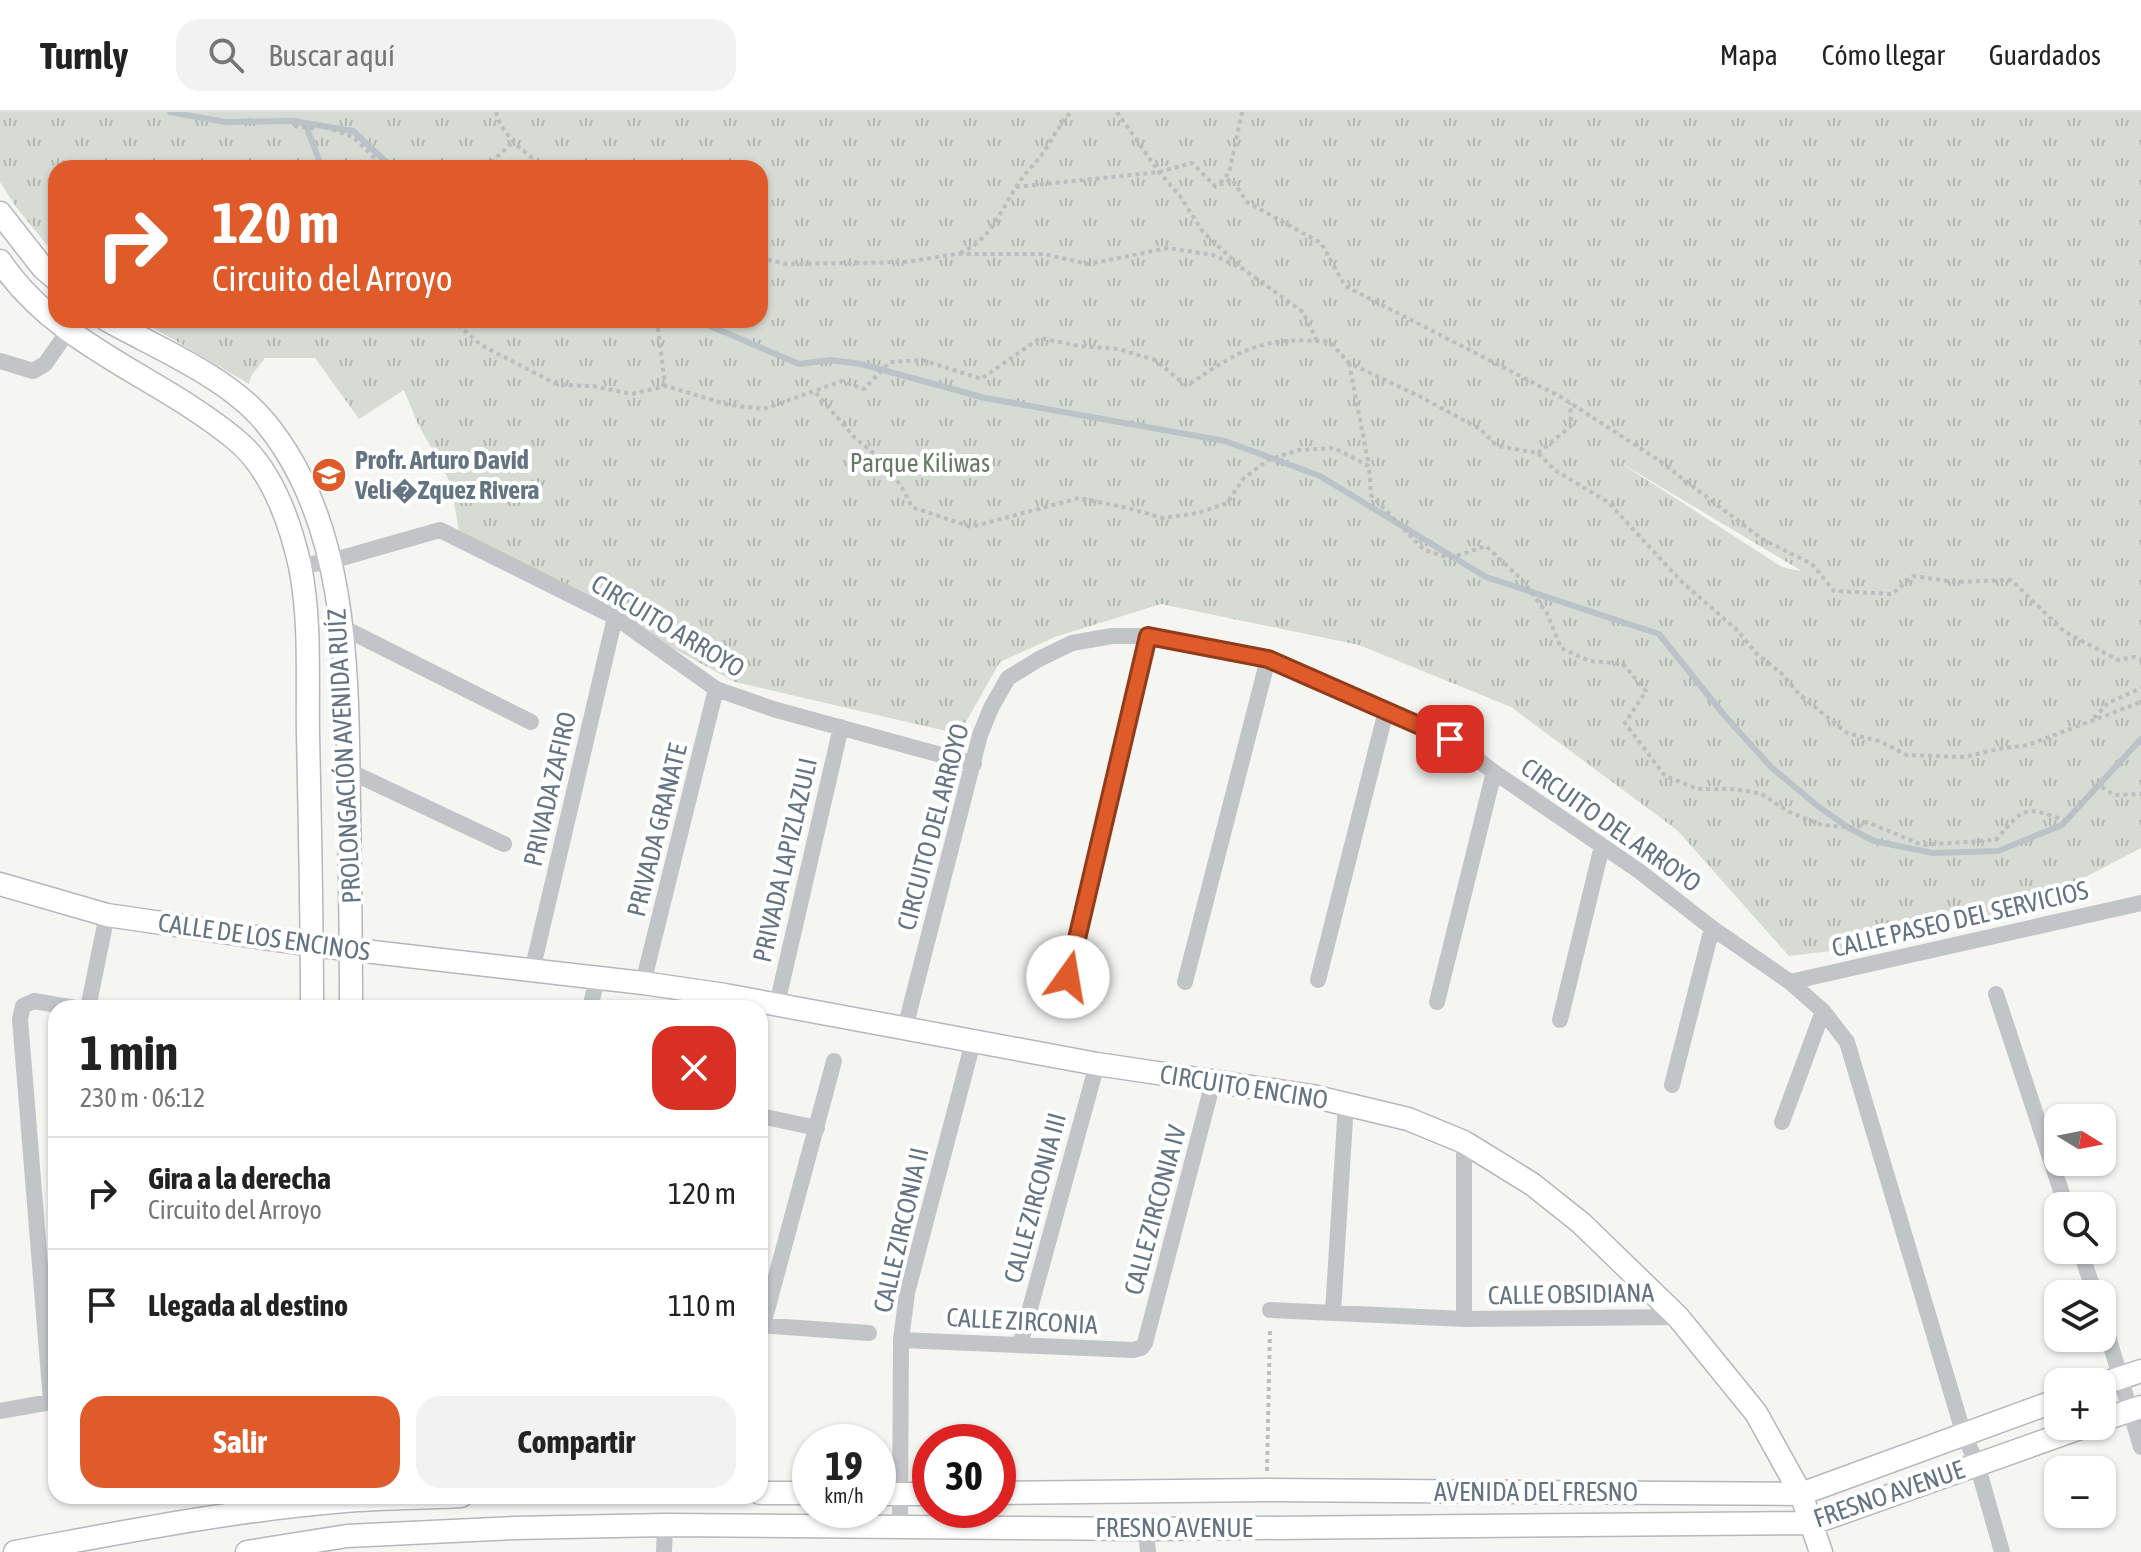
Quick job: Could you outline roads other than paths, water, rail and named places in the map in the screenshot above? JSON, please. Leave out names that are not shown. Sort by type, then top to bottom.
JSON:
[{"type":"street","points":[[0,213],[48,272]]},
{"type":"street","name":"PROLONGACIÓN AVENIDA RUÍZ","points":[[0,261],[28,294],[48,309]]},
{"type":"street","points":[[0,361],[33,371],[45,364],[71,328]]},
{"type":"street","name":"PROLONGACIÓN AVENIDA RUÍZ","points":[[75,328],[239,442],[262,469],[282,511],[300,566],[306,629],[312,1000]]},
{"type":"street","name":"PROLONGACIÓN AVENIDA RUÍZ","points":[[121,328],[216,381],[264,421],[300,476],[314,504],[331,561],[342,627],[349,771],[351,1000]]},
{"type":"street","name":"CIRCUITO ARROYO","points":[[300,566],[331,561],[440,530],[615,617],[716,689],[773,709],[974,764]]},
{"type":"street","name":"PRIVADA ZAFIRO","points":[[532,971],[615,617]]},
{"type":"street","points":[[342,627],[531,722]]},
{"type":"street","name":"CIRCUITO DEL ARROYO","points":[[905,1028],[980,735],[1008,678],[1039,659],[1072,643],[1112,636],[1148,636],[1268,659],[1450,739],[1790,982],[1823,1011],[1847,1042],[2002,1552]]},
{"type":"street","points":[[1068,977],[1148,636]]},
{"type":"street","points":[[1185,982],[1268,659]]},
{"type":"street","name":"PRIVADA GRANATE","points":[[643,983],[716,689]]},
{"type":"street","points":[[1318,980],[1386,711]]},
{"type":"street","name":"PRIVADA LAPIZLAZULI","points":[[777,1004],[841,727]]},
{"type":"street","points":[[349,771],[504,844]]},
{"type":"street","points":[[1437,1002],[1494,772]]},
{"type":"street","points":[[1560,1020],[1602,846]]},
{"type":"street","name":"CALLE DE LOS ENCINOS","points":[[0,884],[107,915],[312,945],[532,971]]},
{"type":"street","name":"CALLE PASEO DEL SERVICIOS","points":[[1790,982],[2141,903]]},
{"type":"street","points":[[90,1000],[107,915]]},
{"type":"street","points":[[1672,1085],[1712,928]]},
{"type":"street","name":"CIRCUITO ENCINO","points":[[532,971],[643,983],[719,1000]]},
{"type":"street","points":[[592,1000],[597,979]]},
{"type":"street","points":[[1996,994],[2061,1192]]},
{"type":"street","points":[[48,1003],[34,1001],[23,1006],[20,1019],[48,1334]]},
{"type":"street","name":"CIRCUITO ENCINO","points":[[768,1004],[1097,1064],[1346,1103],[1408,1119],[1464,1142],[1532,1184],[1581,1223],[1678,1317],[1756,1413],[1801,1494],[1821,1552]]},
{"type":"street","points":[[1782,1122],[1823,1011]]},
{"type":"street","name":"CALLE ZIRCONIA II","points":[[894,1424],[907,1293],[973,1042]]},
{"type":"street","points":[[768,1304],[834,1061]]},
{"type":"street","name":"CALLE ZIRCONIA III","points":[[1020,1345],[1097,1064]]},
{"type":"street","name":"CALLE ZIRCONIA IV","points":[[1141,1348],[1145,1343],[1213,1082]]},
{"type":"street","points":[[1333,1312],[1346,1103]]},
{"type":"street","points":[[768,1118],[817,1128]]},
{"type":"street","name":"CALLE OBSIDIANA","points":[[1464,1142],[1464,1319]]},
{"type":"street","name":"CALLE OBSIDIANA","points":[[1270,1310],[1464,1319],[1678,1317]]},
{"type":"street","points":[[768,1325],[869,1333]]},
{"type":"street","name":"CALLE ZIRCONIA","points":[[901,1340],[1141,1348]]},
{"type":"street","points":[[2114,1352],[2136,1408],[2141,1447]]},
{"type":"street","points":[[0,1411],[48,1402]]},
{"type":"street","name":"AVENIDA DEL FRESNO","points":[[1016,1493],[1267,1490],[1801,1494],[2044,1405]]},
{"type":"street","points":[[2116,1415],[2136,1408]]},
{"type":"street","name":"FRESNO AVENUE","points":[[247,1552],[514,1528],[665,1525],[1146,1529],[1813,1523],[2046,1440]]},
{"type":"street","points":[[768,1493],[792,1493]]},
{"type":"street","points":[[15,1552],[290,1504]]},
{"type":"street","points":[[309,1504],[312,1547]]},
{"type":"street","points":[[345,1504],[348,1544]]},
{"type":"street","name":"CALLE ZIRCONIA II","points":[[896,1516],[900,1528]]},
{"type":"street","points":[[664,1552],[665,1525]]},
{"type":"street","points":[[1146,1529],[1148,1552]]},
{"type":"waterway","points":[[170,112],[225,122],[293,121],[353,131],[384,160]]},
{"type":"waterway","points":[[305,123],[319,160]]},
{"type":"waterway","points":[[715,328],[799,364],[830,360],[861,364],[985,398],[1225,441],[1320,476],[1486,577],[1659,634],[1724,715],[1771,767],[1819,807],[1874,841],[1933,853],[1998,851],[2062,825],[2141,739]]},
{"type":"place","name":"Profr. Arturo David Veli�Zquez Rivera","points":[[329,475]]},
{"type":"park label","name":"Parque Kiliwas","points":[[920,463]]}]
